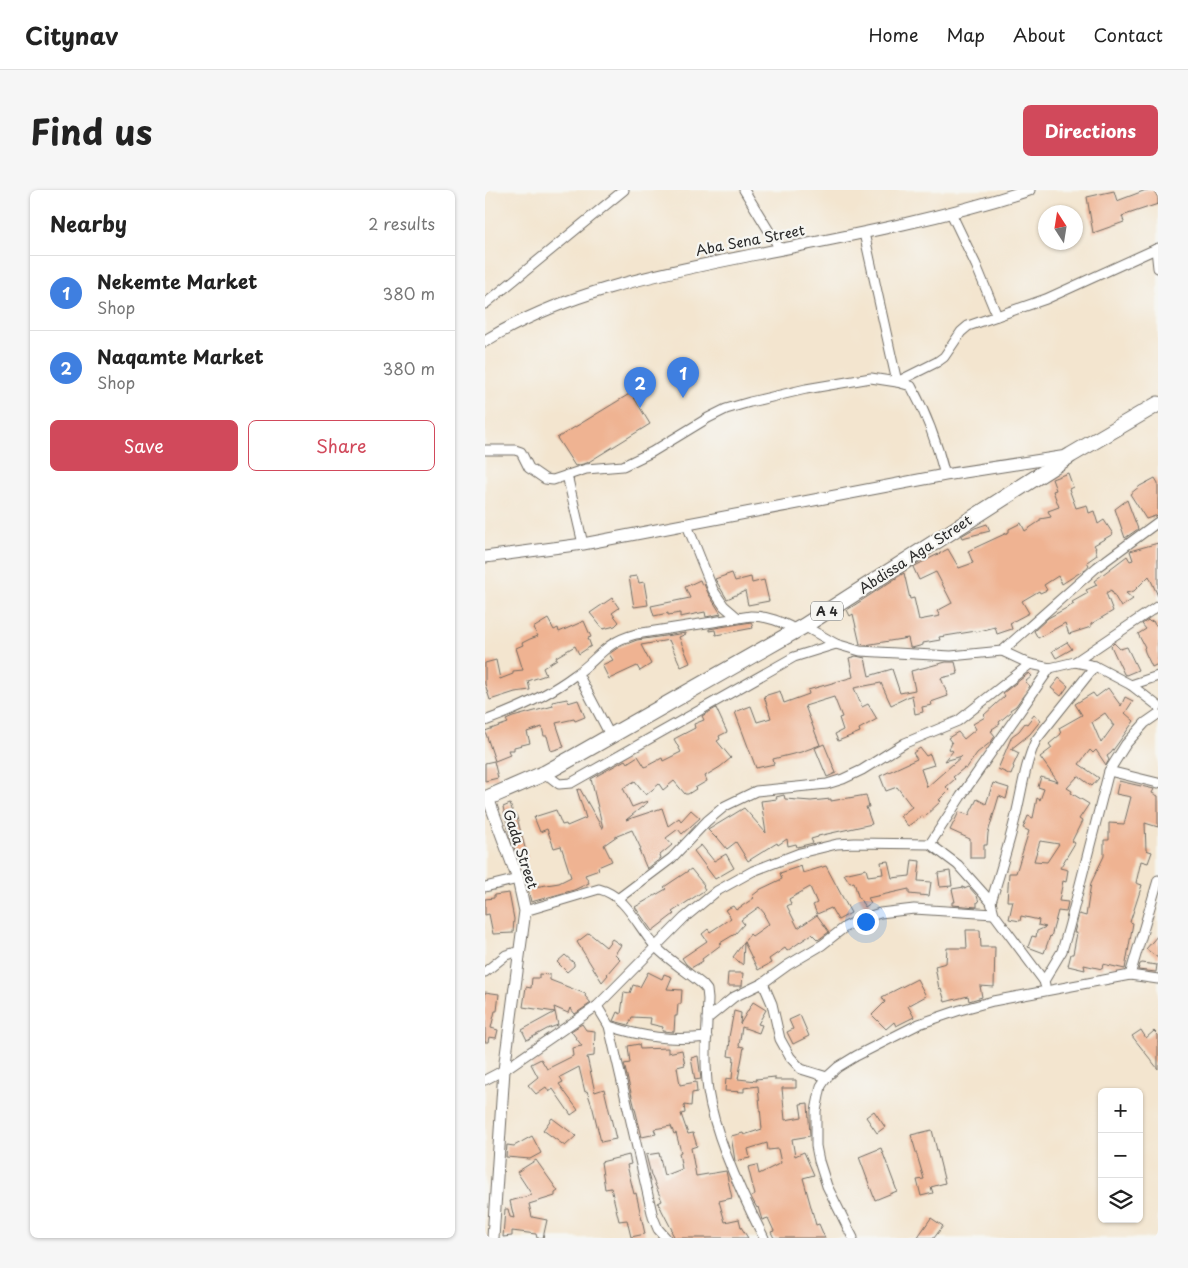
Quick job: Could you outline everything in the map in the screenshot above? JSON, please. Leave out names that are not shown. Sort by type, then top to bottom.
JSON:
[{"type":"highway","name":"Abdissa Aga Street","points":[[487,798],[545,773],[801,628],[1071,455],[1158,404]]},
{"type":"street","points":[[485,304],[624,190]]},
{"type":"street","points":[[744,190],[780,249]]},
{"type":"street","name":"Aba Sena Street","points":[[485,341],[530,317],[625,282],[951,213],[1029,190]]},
{"type":"street","points":[[951,213],[976,265],[997,316]]},
{"type":"street","points":[[864,232],[897,382]]},
{"type":"street","points":[[897,382],[944,357],[961,332],[968,326],[1046,299],[1157,249],[1158,268]]},
{"type":"street","points":[[485,450],[515,450],[521,452],[529,468],[545,479],[553,480],[586,468],[623,466],[652,452],[726,409],[806,389],[871,378],[911,386],[933,430],[945,475]]},
{"type":"street","points":[[485,557],[583,544],[945,475],[1071,455]]},
{"type":"street","points":[[567,475],[583,544]]},
{"type":"street","points":[[1002,651],[1097,567],[1158,522]]},
{"type":"street","points":[[687,525],[713,590],[724,606],[738,618]]},
{"type":"street","points":[[485,721],[527,705],[578,674],[599,653],[621,638],[635,634],[738,618],[763,616],[801,628],[836,644],[859,651],[951,656],[1002,651],[1030,664],[1050,668],[1075,662],[1158,606]]},
{"type":"street","points":[[545,773],[559,784],[571,783],[794,657],[836,644]]},
{"type":"street","points":[[1075,662],[1095,666],[1131,685],[1158,706]]},
{"type":"street","points":[[619,898],[672,858],[707,821],[725,806],[756,791],[827,784],[843,779],[862,770],[905,743],[958,721],[1030,664]]},
{"type":"street","points":[[991,902],[1016,814],[1027,760],[1036,740],[1095,666]]},
{"type":"street","points":[[930,844],[1050,668]]},
{"type":"street","points":[[578,674],[611,737]]},
{"type":"street","points":[[1131,685],[1158,676]]},
{"type":"street","points":[[1044,981],[1062,951],[1109,771],[1126,744],[1145,723],[1158,714]]},
{"type":"street","points":[[1109,771],[1158,782]]},
{"type":"street","name":"Gada Street","points":[[487,798],[518,880],[525,911],[504,1070],[493,1238]]},
{"type":"street","points":[[486,1078],[504,1070],[597,1006],[684,918],[717,891],[753,871],[775,862],[837,844],[930,844],[958,865],[991,902],[994,914],[1044,981],[1047,992]]},
{"type":"street","points":[[485,887],[518,880]]},
{"type":"street","points":[[1130,975],[1158,880]]},
{"type":"street","points":[[525,911],[599,890],[608,892],[619,898],[656,947],[703,984],[707,990],[708,999],[707,1076],[711,1104],[724,1146],[764,1238]]},
{"type":"street","points":[[707,1019],[734,997],[763,983],[788,965],[822,945],[845,927],[880,913],[921,909],[994,914]]},
{"type":"street","points":[[485,972],[506,955],[520,951]]},
{"type":"street","points":[[853,1238],[827,1186],[816,1146],[817,1103],[821,1086],[838,1066],[919,1024],[993,1001],[1130,975],[1158,979]]},
{"type":"street","points":[[763,983],[772,1004],[779,1039],[790,1057],[801,1069],[827,1077]]},
{"type":"street","points":[[597,1006],[609,1026],[653,1216],[658,1229],[667,1238]]},
{"type":"street","points":[[609,1026],[667,1039],[685,1040],[707,1037]]},
{"type":"building","points":[[1146,190],[1154,190],[1158,198],[1158,204],[1122,216],[1124,222],[1093,233],[1087,197],[1114,191],[1117,201]]},
{"type":"building","points":[[631,393],[650,424],[587,463],[575,466],[557,438]]},
{"type":"building","points":[[1068,473],[1073,487],[1069,489],[1076,508],[1087,505],[1089,513],[1094,511],[1098,524],[1104,520],[1113,534],[1094,545],[1097,555],[1087,562],[1089,565],[1087,568],[1062,584],[1058,576],[1044,585],[1047,590],[1040,593],[1039,591],[1022,601],[1029,613],[1010,623],[1012,629],[997,634],[995,627],[976,632],[939,637],[940,640],[923,643],[923,645],[912,648],[908,638],[865,645],[860,644],[853,614],[850,616],[847,610],[904,573],[910,599],[914,598],[919,620],[940,616],[937,611],[952,603],[936,572],[919,580],[913,567],[948,549],[959,568],[973,563],[968,551],[1009,532],[1009,529],[1021,523],[1025,531],[1040,521],[1040,519],[1051,517],[1048,511],[1059,507],[1053,491],[1056,490],[1052,479]]},
{"type":"building","points":[[1155,478],[1158,483],[1158,515],[1146,519],[1130,494]]},
{"type":"building","points":[[1127,500],[1138,529],[1125,538],[1115,509]]},
{"type":"building","points":[[987,524],[990,531],[962,538],[961,536],[975,528]]},
{"type":"building","points":[[1158,543],[1158,596],[1149,576],[1134,591],[1126,593],[1133,599],[1121,607],[1111,590],[1106,593],[1113,611],[1091,624],[1091,627],[1069,634],[1065,623],[1038,638],[1034,631],[1048,618],[1074,604],[1072,602],[1088,593],[1086,590],[1097,585],[1094,581],[1127,556],[1130,561],[1133,560],[1130,551]]},
{"type":"building","points":[[732,573],[735,581],[751,577],[752,583],[764,580],[769,601],[748,605],[745,591],[727,599],[715,579]]},
{"type":"building","points":[[637,576],[639,583],[644,582],[648,605],[634,607],[629,577]]},
{"type":"building","points":[[700,580],[721,614],[706,617],[705,612],[680,617],[680,613],[668,615],[668,613],[654,616],[651,606],[690,598],[685,587]]},
{"type":"building","points":[[612,598],[619,608],[612,613],[619,622],[615,626],[603,629],[590,613]]},
{"type":"building","points":[[548,619],[554,630],[558,628],[559,632],[584,621],[591,637],[588,638],[591,646],[579,654],[575,646],[556,657],[557,659],[543,668],[546,675],[528,681],[530,690],[515,692],[490,700],[485,684],[485,663],[496,660],[500,679],[513,674],[513,671],[523,670],[516,648],[523,645],[522,643],[538,636],[533,628]]},
{"type":"building","points":[[1148,620],[1150,622],[1153,621],[1155,625],[1158,624],[1158,664],[1152,667],[1138,634],[1146,629],[1142,624]]},
{"type":"building","points":[[751,622],[753,628],[716,635],[715,630],[709,631],[709,629]]},
{"type":"building","points":[[686,633],[679,637],[690,663],[681,667],[669,640],[641,645],[651,664],[640,671],[637,666],[609,679],[602,665],[613,660],[609,654],[619,647],[637,640]]},
{"type":"building","points":[[1067,642],[1072,649],[1056,658],[1052,651]]},
{"type":"building","points":[[1114,643],[1120,649],[1127,647],[1138,670],[1126,675],[1124,674],[1111,646]]},
{"type":"building","points":[[856,656],[865,658],[869,676],[892,669],[900,693],[915,690],[911,671],[946,662],[955,662],[958,674],[941,678],[948,696],[931,702],[932,705],[922,707],[923,712],[915,714],[912,695],[891,705],[881,683],[854,688],[862,707],[868,704],[877,719],[859,729],[860,732],[838,741],[835,734],[843,730],[839,718],[842,717],[834,697],[805,706],[820,745],[773,759],[774,764],[756,768],[735,712],[751,706],[757,722],[771,718],[764,696],[780,691],[784,703],[809,694],[808,690],[853,677],[849,658]]},
{"type":"building","points":[[1029,673],[1032,676],[1025,682],[1030,686],[1016,706],[1010,710],[1011,712],[999,722],[1000,724],[992,729],[991,731],[995,736],[991,742],[977,753],[966,769],[964,768],[953,777],[955,779],[946,787],[949,790],[939,800],[941,801],[924,817],[922,816],[908,826],[900,816],[912,807],[897,787],[886,791],[880,776],[917,759],[913,753],[920,748],[926,756],[930,754],[934,765],[921,769],[927,787],[962,756],[945,761],[953,751],[949,749],[952,743],[948,738],[958,732],[964,739],[976,729],[973,724],[985,717],[984,715],[1005,696],[1003,693]]},
{"type":"building","points":[[1059,678],[1068,686],[1061,696],[1051,688]]},
{"type":"building","points":[[1108,688],[1121,706],[1125,697],[1133,701],[1125,713],[1134,721],[1107,756],[1109,760],[1106,765],[1096,750],[1093,753],[1090,750],[1079,764],[1099,778],[1092,786],[1078,776],[1067,788],[1072,791],[1071,793],[1089,804],[1079,819],[1082,821],[1072,841],[1075,843],[1060,868],[1068,870],[1066,882],[1063,881],[1059,901],[1068,902],[1066,912],[1058,911],[1051,937],[1044,953],[1028,947],[1032,936],[1036,937],[1037,931],[1046,927],[1038,925],[1039,920],[1021,916],[1020,921],[1009,919],[1013,901],[1007,901],[1009,873],[1016,873],[1029,831],[1023,828],[1028,816],[1033,818],[1037,798],[1040,800],[1044,789],[1038,787],[1041,777],[1058,782],[1040,757],[1052,748],[1049,744],[1061,734],[1059,728],[1082,715],[1075,704],[1093,693],[1096,697]],"holes":[[[1105,713],[1112,725],[1114,725],[1101,743],[1092,722]],[[1040,841],[1059,844],[1047,862],[1034,861]]]},
{"type":"building","points":[[567,699],[568,703],[578,700],[585,717],[575,721],[574,719],[556,723],[564,747],[551,751],[547,736],[544,736],[542,727],[527,732],[530,743],[514,747],[514,750],[508,750],[510,755],[495,761],[485,731],[508,723],[506,720],[513,717],[553,706],[552,702]]},
{"type":"building","points":[[716,708],[727,732],[719,736],[720,739],[717,741],[731,758],[705,776],[707,781],[688,794],[685,794],[674,781],[663,790],[659,784],[646,795],[635,781],[623,788],[632,807],[648,802],[626,820],[662,808],[668,826],[679,818],[681,821],[691,810],[700,818],[682,834],[678,829],[666,838],[672,845],[660,855],[661,858],[647,869],[639,850],[641,849],[632,830],[617,836],[604,845],[612,861],[598,867],[599,870],[585,875],[589,883],[574,890],[531,902],[528,888],[559,883],[571,877],[561,846],[554,848],[547,829],[540,832],[534,817],[556,810],[562,825],[566,824],[567,826],[586,818],[577,790],[580,789],[603,828],[591,779],[625,760],[627,763],[638,756],[645,767],[662,758],[663,761],[681,752],[674,739],[695,728],[694,724],[704,720],[702,716]]},
{"type":"building","points":[[1034,715],[1041,720],[1030,734],[1011,749],[1019,753],[1011,775],[998,769],[1012,736],[1025,723],[1027,724]]},
{"type":"building","points":[[824,744],[836,773],[827,777],[815,748]]},
{"type":"building","points":[[494,761],[498,778],[485,781],[485,763]]},
{"type":"building","points":[[1119,781],[1154,789],[1152,793],[1158,796],[1158,827],[1145,823],[1146,850],[1152,852],[1148,863],[1141,861],[1136,883],[1142,885],[1130,922],[1133,923],[1125,969],[1103,964],[1102,969],[1084,965],[1085,970],[1068,966],[1071,954],[1073,954],[1077,933],[1074,933],[1079,914],[1086,916],[1091,883],[1104,856],[1104,840],[1109,840],[1109,823],[1124,824],[1131,797],[1116,794]]},
{"type":"building","points":[[993,783],[1009,788],[1006,799],[999,796],[988,833],[987,845],[984,845],[984,858],[970,858],[970,839],[950,830],[959,812],[969,815],[977,799],[986,804]]},
{"type":"building","points":[[784,795],[785,799],[811,801],[831,799],[831,801],[866,795],[869,807],[866,807],[872,824],[818,836],[811,839],[813,843],[797,847],[796,844],[788,846],[787,839],[748,861],[736,842],[727,849],[708,830],[744,808],[766,833],[761,801],[777,799],[776,797]]},
{"type":"building","points":[[510,804],[514,815],[516,814],[528,859],[519,861],[510,836],[503,807]]},
{"type":"building","points":[[701,845],[714,861],[726,854],[734,868],[715,879],[694,851]]},
{"type":"building","points":[[912,860],[920,861],[918,881],[931,882],[929,896],[909,894],[909,889],[868,898],[871,903],[865,907],[858,896],[854,882],[850,883],[844,874],[866,869],[868,876],[883,874],[881,862],[888,861],[892,878],[910,876]]},
{"type":"building","points":[[801,866],[803,873],[826,866],[851,913],[838,920],[831,908],[817,914],[813,905],[817,903],[810,887],[789,899],[791,904],[787,906],[798,928],[817,915],[829,932],[818,940],[812,934],[787,951],[785,948],[769,959],[771,963],[758,970],[744,942],[750,934],[752,936],[769,924],[765,914],[759,907],[741,920],[744,924],[735,934],[720,943],[722,944],[702,959],[703,961],[691,968],[682,958],[707,941],[702,934],[708,929],[710,932],[731,918],[725,910],[733,906],[736,910],[754,898],[752,896],[761,889],[782,879],[780,873]]},
{"type":"building","points":[[691,869],[704,885],[705,890],[672,912],[674,914],[652,931],[635,907],[666,889],[664,887]]},
{"type":"building","points":[[950,871],[952,886],[940,887],[938,873]]},
{"type":"building","points":[[964,887],[964,889],[969,887],[977,896],[979,902],[977,902],[977,907],[952,905],[952,902],[955,902],[952,889]]},
{"type":"building","points":[[509,893],[514,919],[513,933],[493,934],[489,914],[485,915],[485,899],[494,898],[494,895]]},
{"type":"building","points":[[966,930],[980,930],[981,947],[995,947],[994,987],[980,986],[982,997],[969,1001],[968,996],[945,1002],[941,988],[939,989],[935,966],[946,963],[947,948],[967,948]]},
{"type":"building","points":[[589,933],[606,947],[612,939],[621,945],[615,954],[620,959],[602,982],[577,942]]},
{"type":"building","points":[[1158,935],[1158,958],[1146,949]]},
{"type":"building","points":[[744,942],[743,965],[733,957]]},
{"type":"building","points":[[565,955],[574,963],[574,966],[567,972],[557,962]]},
{"type":"building","points":[[1142,963],[1157,965],[1156,972],[1138,970]]},
{"type":"building","points":[[648,972],[662,979],[664,974],[672,977],[667,989],[682,990],[681,1004],[678,1004],[677,1016],[675,1016],[674,1032],[662,1031],[663,1027],[650,1024],[651,1018],[632,1017],[629,1025],[613,1021],[617,1012],[621,1014],[624,992],[630,993],[633,985],[640,987]]},
{"type":"building","points":[[728,973],[743,973],[742,986],[727,986]]},
{"type":"building","points":[[539,974],[550,975],[550,980],[586,994],[585,996],[591,1003],[575,1014],[570,1008],[568,1013],[554,1007],[555,1012],[523,1007],[526,987],[531,988],[532,978],[539,978]]},
{"type":"building","points":[[917,979],[926,996],[908,1006],[914,1017],[896,1026],[894,1022],[886,1029],[872,1015],[885,1002],[882,997]]},
{"type":"building","points":[[485,992],[499,994],[497,1011],[495,1011],[491,1028],[498,1030],[496,1038],[489,1037],[488,1042],[485,1042]]},
{"type":"building","points":[[753,1002],[766,1010],[758,1024],[762,1025],[759,1033],[742,1027],[739,1046],[744,1047],[738,1079],[757,1081],[756,1079],[775,1077],[775,1080],[796,1080],[796,1088],[782,1088],[785,1120],[802,1117],[800,1104],[808,1103],[810,1136],[792,1139],[795,1156],[804,1152],[814,1175],[803,1178],[816,1225],[819,1224],[825,1238],[774,1238],[771,1232],[774,1231],[768,1218],[762,1220],[758,1207],[751,1197],[755,1195],[748,1167],[757,1165],[759,1174],[781,1163],[778,1149],[768,1150],[767,1143],[748,1149],[750,1158],[735,1161],[731,1136],[743,1133],[744,1135],[762,1129],[758,1086],[744,1088],[744,1092],[725,1091],[726,1078],[732,1079],[734,1057],[728,1056],[729,1037],[734,1011],[741,1013],[740,1024]]},
{"type":"building","points":[[555,1012],[558,1025],[527,1040],[522,1030]]},
{"type":"building","points":[[800,1015],[809,1036],[793,1044],[787,1032],[793,1029],[789,1020]]},
{"type":"building","points":[[582,1024],[586,1030],[595,1031],[594,1056],[587,1057],[595,1092],[604,1089],[616,1139],[601,1142],[593,1109],[587,1091],[585,1092],[579,1067],[560,1077],[563,1082],[559,1084],[578,1110],[571,1115],[553,1089],[549,1092],[546,1087],[536,1094],[528,1085],[538,1077],[531,1064],[541,1059],[547,1069],[573,1056],[572,1048],[582,1046],[571,1031]]},
{"type":"building","points":[[1141,1030],[1146,1038],[1154,1031],[1158,1035],[1158,1069],[1132,1036]]},
{"type":"building","points":[[639,1044],[640,1049],[668,1048],[668,1053],[682,1050],[685,1065],[677,1067],[680,1085],[696,1082],[697,1092],[692,1093],[691,1106],[684,1105],[685,1113],[681,1114],[688,1134],[693,1133],[697,1146],[691,1148],[696,1176],[726,1171],[732,1198],[719,1201],[725,1222],[739,1219],[741,1227],[748,1238],[675,1238],[671,1231],[658,1203],[662,1201],[651,1175],[646,1155],[659,1153],[664,1176],[682,1169],[679,1153],[681,1152],[676,1133],[674,1134],[671,1126],[654,1129],[656,1134],[642,1137],[624,1064],[630,1063],[628,1046]]},
{"type":"building","points":[[698,1056],[701,1079],[695,1080],[691,1058]]},
{"type":"building","points":[[874,1111],[885,1127],[877,1133],[866,1117]]},
{"type":"building","points":[[552,1118],[576,1136],[565,1146],[543,1130]]},
{"type":"building","points":[[932,1130],[945,1183],[931,1187],[933,1193],[921,1196],[917,1180],[924,1179],[911,1135]]},
{"type":"building","points":[[532,1136],[541,1153],[530,1159],[506,1157],[507,1145],[514,1146]]},
{"type":"building","points":[[881,1148],[897,1191],[875,1200],[859,1157]]},
{"type":"building","points":[[629,1155],[631,1164],[627,1165],[634,1194],[636,1193],[645,1234],[631,1237],[627,1220],[619,1221],[611,1188],[605,1189],[601,1162]]},
{"type":"building","points":[[536,1160],[558,1191],[555,1193],[555,1196],[529,1204],[532,1217],[547,1220],[543,1238],[537,1238],[536,1234],[512,1231],[512,1236],[503,1237],[505,1209],[508,1209],[510,1217],[514,1218],[510,1201],[532,1195],[517,1172]]},
{"type":"building","points":[[931,1218],[943,1226],[934,1238],[917,1238]]},
{"type":"place","name":"Nekemte Market","points":[[683,398]]},
{"type":"place","name":"Naqamte Market","points":[[640,408]]}]
